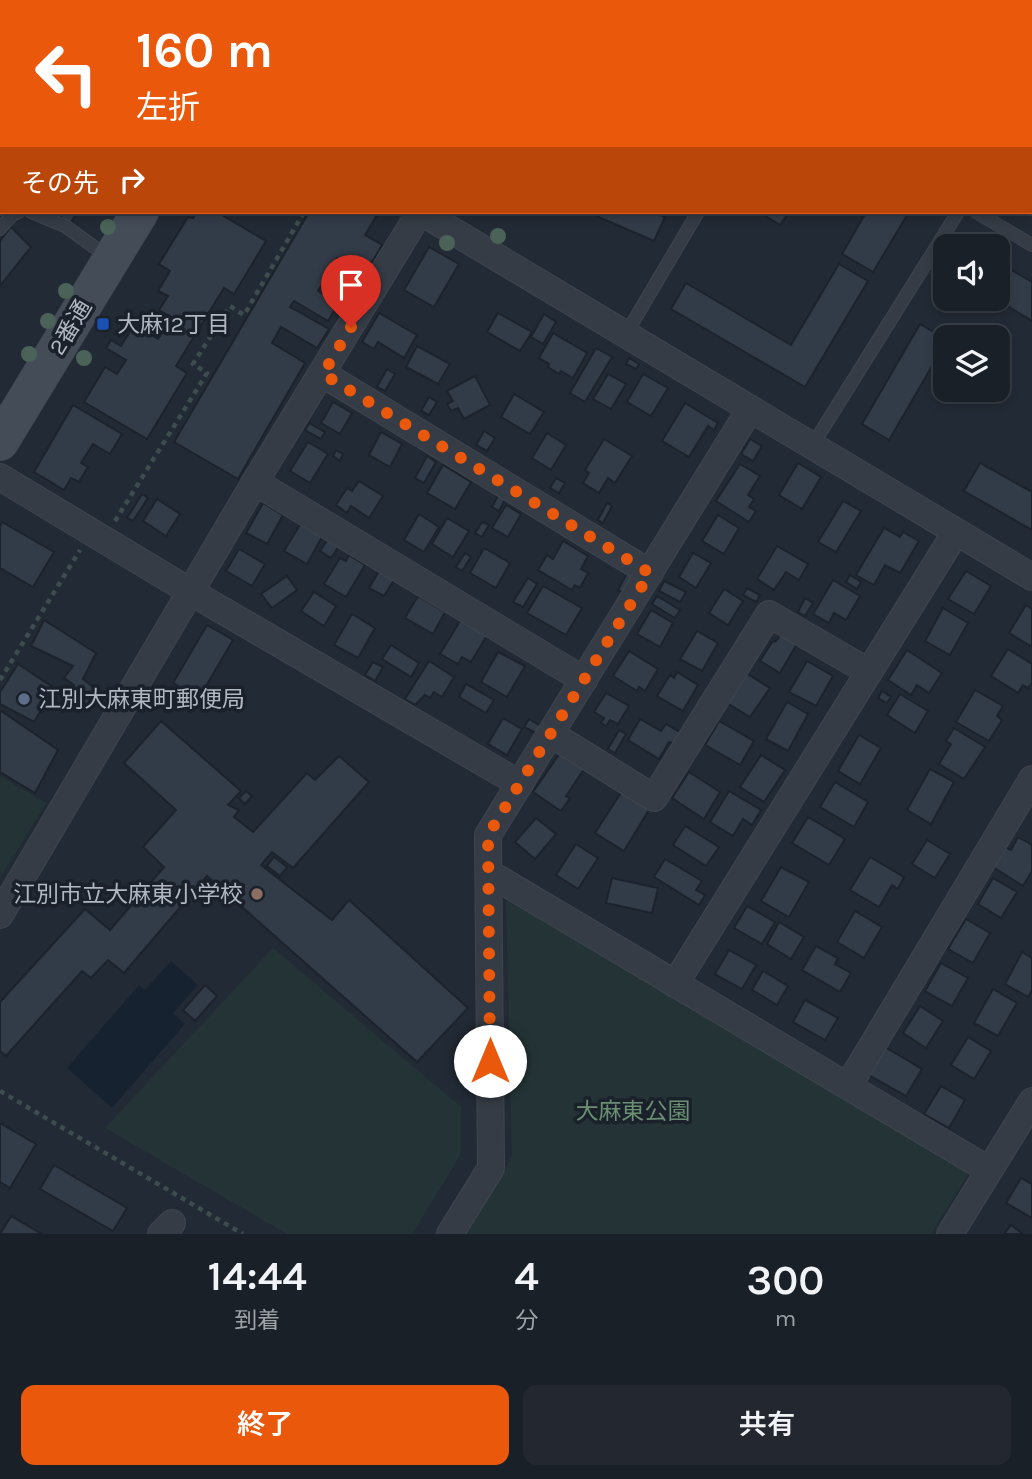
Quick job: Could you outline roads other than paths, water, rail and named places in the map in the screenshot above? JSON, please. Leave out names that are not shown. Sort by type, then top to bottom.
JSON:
[{"type":"main road","name":"2番通","points":[[0,442],[139,214]]},
{"type":"street","points":[[0,915],[255,482],[420,214]]},
{"type":"street","points":[[424,214],[1032,577]]},
{"type":"street","points":[[323,374],[650,573]]},
{"type":"street","points":[[450,1234],[491,1168],[488,835],[750,409]]},
{"type":"street","points":[[0,477],[520,784]]},
{"type":"street","points":[[255,482],[584,680]]},
{"type":"street","points":[[675,984],[956,532]]},
{"type":"street","points":[[551,734],[654,798],[769,614],[869,672]]},
{"type":"street","points":[[848,1086],[1032,779]]},
{"type":"street","points":[[489,873],[989,1170]]},
{"type":"street","points":[[950,1234],[1032,1101]]},
{"type":"lane","points":[[0,229],[14,214]]},
{"type":"lane","points":[[36,214],[65,226],[111,259]]},
{"type":"lane","points":[[626,334],[697,214]]},
{"type":"lane","points":[[812,446],[957,214]]},
{"type":"lane","points":[[979,214],[1032,245]]},
{"type":"water","points":[[171,961],[198,985],[173,1013],[185,1024],[112,1108],[67,1068],[139,985],[145,990]]},
{"type":"place","name":"大麻12丁目","points":[[103,324]]},
{"type":"place","name":"江別大麻東町郵便局","points":[[24,699]]},
{"type":"place","name":"江別市立大麻東小学校","points":[[257,894]]},
{"type":"park label","name":"大麻東公園","points":[[633,1111]]}]
